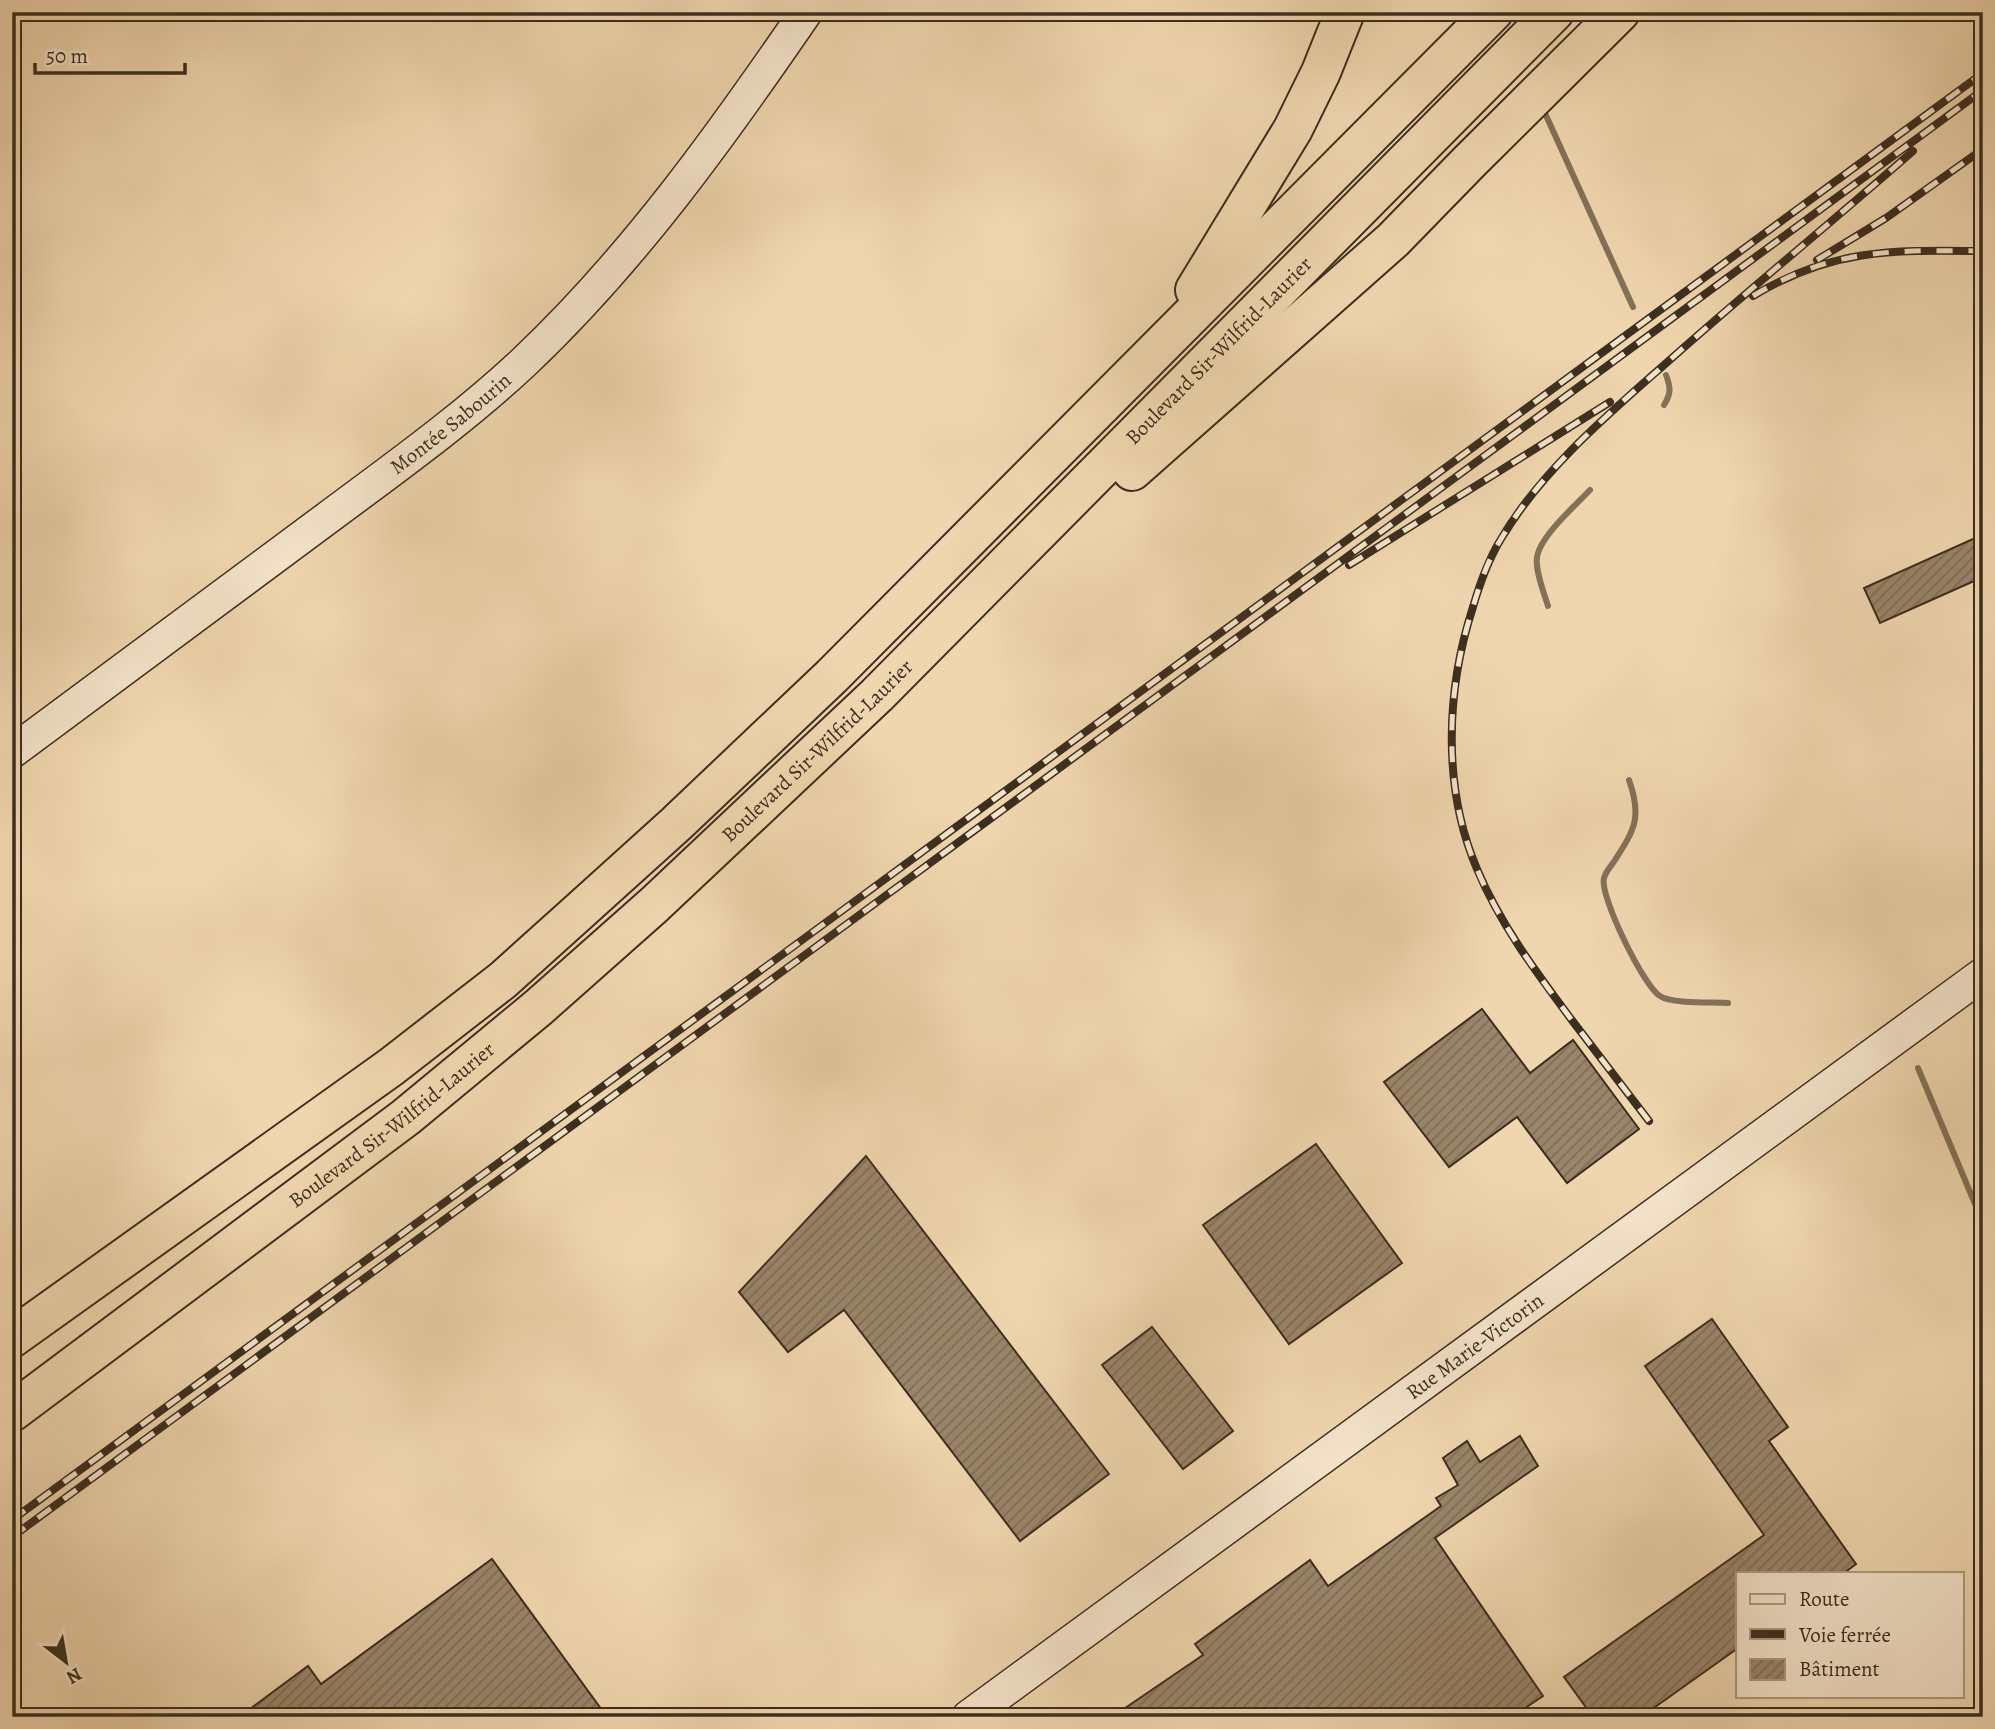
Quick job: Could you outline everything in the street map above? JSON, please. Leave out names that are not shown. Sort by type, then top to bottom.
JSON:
[{"type":"highway","points":[[1165,340],[1293,129],[1321,72],[1345,12]]},
{"type":"highway","name":"Boulevard Sir-Wilfrid-Laurier","points":[[12,1338],[391,1067],[503,980],[631,866],[823,685],[1493,12]]},
{"type":"highway","name":"Boulevard Sir-Wilfrid-Laurier","points":[[12,1412],[376,1140],[510,1032],[654,905],[877,695],[1554,12]]},
{"type":"highway","points":[[877,695],[1385,247],[1620,12]]},
{"type":"street","name":"Montée Sabourin","points":[[12,752],[434,438],[525,361],[596,288],[667,204],[717,139],[806,12]]},
{"type":"street","name":"Rue Marie-Victorin","points":[[968,1717],[1983,974]]},
{"type":"building","points":[[1975,538],[1983,556],[1983,577],[1880,623],[1864,588]]},
{"type":"building","points":[[1482,1009],[1530,1073],[1573,1040],[1639,1129],[1567,1183],[1517,1117],[1449,1167],[1384,1082]]},
{"type":"building","points":[[1316,1144],[1402,1263],[1289,1344],[1203,1225]]},
{"type":"building","points":[[866,1156],[1109,1474],[1020,1541],[844,1310],[788,1352],[739,1292]]},
{"type":"building","points":[[1712,1319],[1788,1427],[1769,1441],[1856,1564],[1845,1572],[1736,1572],[1736,1649],[1641,1717],[1593,1717],[1564,1677],[1764,1535],[1645,1366]]},
{"type":"building","points":[[1152,1327],[1233,1431],[1183,1469],[1102,1365]]},
{"type":"building","points":[[1520,1436],[1538,1466],[1435,1538],[1543,1696],[1512,1717],[1112,1717],[1203,1655],[1195,1644],[1310,1560],[1328,1586],[1441,1506],[1436,1498],[1458,1485],[1443,1458],[1467,1441],[1480,1462]]},
{"type":"building","points":[[492,1559],[607,1717],[239,1717],[308,1666],[321,1684]]},
{"type":"waterway","points":[[1544,111],[1633,307]]},
{"type":"waterway","points":[[1664,405],[1670,391],[1666,375]]},
{"type":"waterway","points":[[1548,606],[1537,569],[1539,550],[1559,522],[1590,490]]},
{"type":"waterway","points":[[1629,780],[1636,813],[1632,831],[1604,878],[1604,888],[1615,920],[1644,976],[1660,996],[1682,1001],[1728,1003]]},
{"type":"waterway","points":[[1918,1068],[1983,1223]]},
{"type":"railway","points":[[12,1520],[1983,73]]},
{"type":"railway","points":[[12,1537],[1983,90]]},
{"type":"railway","points":[[1817,260],[1886,218],[1983,149]]},
{"type":"railway","points":[[1649,1121],[1532,965],[1496,909],[1477,869],[1466,838],[1453,772],[1453,705],[1464,639],[1482,580],[1496,547],[1518,513],[1557,465],[1649,378],[1913,151]]},
{"type":"railway","points":[[1753,296],[1782,280],[1837,260],[1892,252],[1983,251]]},
{"type":"railway","points":[[1349,565],[1610,402]]}]
